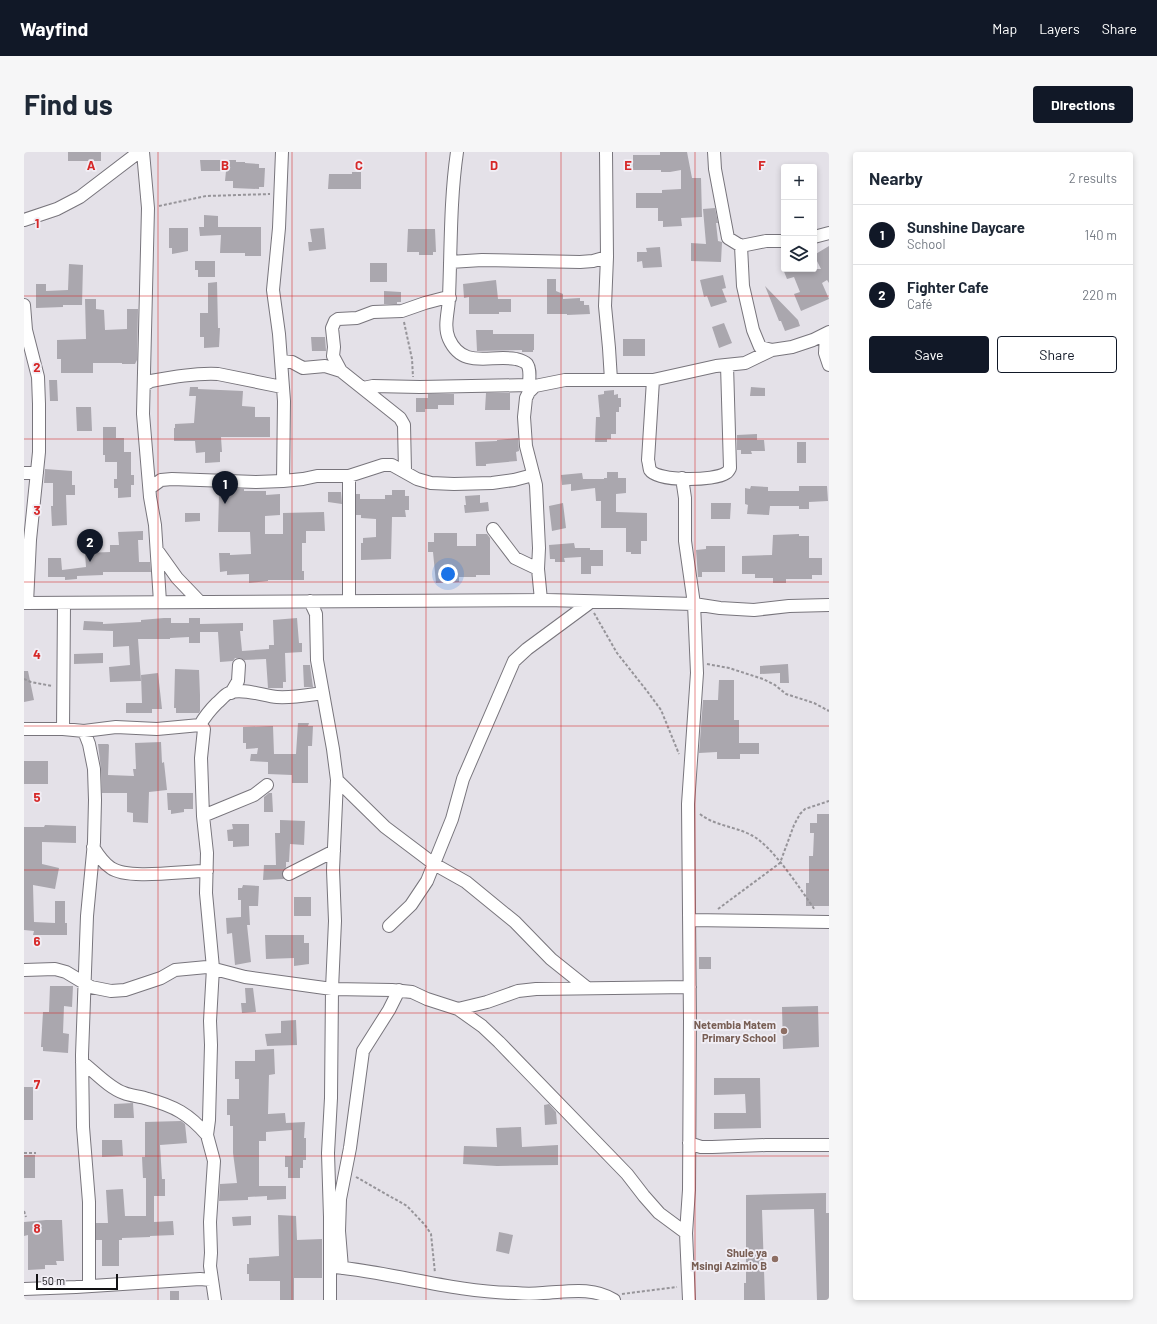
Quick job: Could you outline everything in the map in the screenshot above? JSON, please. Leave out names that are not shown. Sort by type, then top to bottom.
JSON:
[{"type":"street","points":[[24,220],[57,209],[80,197],[139,152]]},
{"type":"street","points":[[143,152],[148,208],[143,414],[157,550],[160,602]]},
{"type":"street","points":[[282,152],[279,193],[279,228],[273,290],[279,334],[284,417],[283,481]]},
{"type":"street","points":[[457,152],[453,184],[450,298],[446,326],[448,338],[462,355],[473,358],[512,358],[525,362],[528,366],[532,385],[526,398],[524,417],[526,446],[536,485],[539,548],[538,569],[541,600]]},
{"type":"street","points":[[606,152],[607,257],[604,306],[611,380]]},
{"type":"street","points":[[714,152],[715,169],[728,238],[741,246],[766,241],[781,241]]},
{"type":"street","points":[[817,236],[829,233]]},
{"type":"street","points":[[741,246],[743,286],[753,330],[760,347],[772,350]]},
{"type":"street","points":[[450,262],[482,260],[580,262],[593,261],[607,257]]},
{"type":"street","points":[[341,371],[333,356],[334,347],[332,328],[335,321],[343,318],[357,318],[373,312],[402,311],[424,303],[450,298]]},
{"type":"street","points":[[24,305],[26,330],[38,377],[39,404],[39,452],[30,540],[26,603],[64,604],[541,600],[694,604],[720,608],[754,610],[790,606],[829,605]]},
{"type":"street","points":[[363,388],[372,386],[532,385],[565,380],[653,380],[744,363],[772,350],[792,347],[813,340],[827,333]]},
{"type":"street","points":[[827,333],[825,353],[829,366]]},
{"type":"street","points":[[24,361],[36,368]]},
{"type":"street","points":[[281,361],[292,362],[303,368],[325,366],[341,371],[400,418],[404,425],[405,471]]},
{"type":"street","points":[[653,380],[648,460],[650,469],[654,473],[669,478],[712,478],[726,473],[730,468],[727,365]]},
{"type":"street","points":[[144,385],[151,381],[191,375],[218,374],[282,387]]},
{"type":"street","points":[[150,488],[161,480],[172,479],[256,482],[283,481],[317,476],[349,476],[383,465],[392,465],[417,479],[431,483],[492,483],[514,480],[533,475]]},
{"type":"street","points":[[24,473],[37,473]]},
{"type":"street","points":[[349,476],[349,601]]},
{"type":"street","points":[[682,478],[685,498],[685,540],[694,604],[696,661],[688,804],[690,987],[689,1190],[686,1233],[689,1300]]},
{"type":"street","points":[[493,530],[515,558],[538,569]]},
{"type":"street","points":[[157,550],[177,578],[200,602]]},
{"type":"street","points":[[310,601],[317,618],[316,651],[337,780],[333,893],[335,921],[332,989],[331,1091],[328,1152],[330,1300]]},
{"type":"street","points":[[63,729],[64,604]]},
{"type":"street","points":[[389,926],[411,905],[426,881],[452,819],[463,779],[514,661],[527,649],[588,604]]},
{"type":"street","points":[[200,725],[207,712],[231,692],[238,681],[238,665]]},
{"type":"street","points":[[231,692],[297,697],[323,692]]},
{"type":"street","points":[[24,729],[63,729],[84,731],[116,727],[157,729],[200,725]]},
{"type":"street","points":[[200,725],[204,729],[201,758],[203,816],[207,852],[206,893],[213,968],[210,1021],[211,1046],[209,1120],[207,1135],[214,1161],[210,1222],[211,1280],[215,1300]]},
{"type":"street","points":[[84,731],[89,744],[94,769],[95,800],[93,847],[87,916],[82,1062],[83,1127],[89,1202],[89,1286]]},
{"type":"street","points":[[337,780],[385,827],[434,864],[466,882],[515,922],[552,959],[586,987]]},
{"type":"street","points":[[203,816],[254,795],[267,785]]},
{"type":"street","points":[[93,847],[105,864],[119,872],[154,874],[207,871]]},
{"type":"street","points":[[289,874],[334,851]]},
{"type":"street","points":[[689,920],[825,921]]},
{"type":"street","points":[[24,970],[55,969],[66,972],[84,983],[99,989],[111,991],[126,990],[161,978],[175,970],[207,967],[245,977],[332,989],[399,990],[412,992],[427,999],[458,1008],[500,1042],[627,1174],[659,1213],[686,1233]]},
{"type":"street","points":[[458,1008],[487,1002],[518,991],[536,989],[586,987],[690,987]]},
{"type":"street","points":[[342,1268],[339,1231],[340,1199],[357,1100],[363,1051],[389,1010],[399,990]]},
{"type":"street","points":[[82,1062],[112,1087],[122,1093],[147,1098],[182,1111],[196,1122],[207,1135]]},
{"type":"street","points":[[689,1143],[701,1147],[829,1145]]},
{"type":"street","points":[[330,1267],[465,1289],[514,1294],[542,1294],[581,1290],[611,1298]]},
{"type":"street","points":[[24,1289],[200,1279],[211,1280]]},
{"type":"path","points":[[148,208],[206,196],[279,193]]},
{"type":"path","points":[[402,311],[413,369],[412,386]]},
{"type":"path","points":[[588,604],[617,653],[660,710],[679,753],[690,773]]},
{"type":"path","points":[[696,661],[729,668],[763,679],[775,685],[786,694],[814,703],[829,711]]},
{"type":"path","points":[[24,679],[44,685],[64,688]]},
{"type":"path","points":[[702,920],[780,863],[794,825],[800,814],[805,809],[829,801]]},
{"type":"path","points":[[688,804],[707,819],[751,835],[769,848],[825,921]]},
{"type":"path","points":[[24,1153],[36,1153]]},
{"type":"path","points":[[345,1172],[377,1188],[407,1206],[425,1225],[431,1234],[435,1272],[438,1284]]},
{"type":"path","points":[[24,1211],[26,1217]]},
{"type":"path","points":[[611,1298],[632,1292],[688,1287]]},
{"type":"building","points":[[68,152],[101,152],[101,161],[68,161]]},
{"type":"building","points":[[660,152],[687,152],[692,178],[701,178],[702,217],[681,218],[682,226],[663,227],[663,221],[658,221],[658,208],[636,208],[636,193],[662,193],[662,190],[681,189],[681,170],[661,172],[661,170],[633,170],[633,155],[660,155]]},
{"type":"building","points":[[200,160],[236,160],[236,162],[259,164],[259,168],[265,168],[264,187],[259,187],[259,189],[233,188],[233,181],[225,181],[226,171],[201,171]]},
{"type":"building","points":[[352,172],[361,172],[361,189],[328,189],[329,174],[352,174]]},
{"type":"building","points":[[715,208],[718,223],[716,223],[718,241],[722,242],[721,262],[691,261],[691,243],[706,244],[703,209]]},
{"type":"building","points":[[204,215],[218,216],[218,227],[261,227],[261,256],[245,256],[245,253],[220,253],[221,235],[200,236],[199,227],[204,227]]},
{"type":"building","points":[[169,228],[188,228],[188,251],[172,254],[172,248],[169,248]]},
{"type":"building","points":[[324,228],[326,249],[309,251],[308,242],[312,242],[310,229]]},
{"type":"building","points":[[408,229],[435,229],[436,252],[433,252],[433,255],[419,255],[419,252],[407,252]]},
{"type":"building","points":[[829,246],[829,283],[827,280],[822,283],[829,299],[801,311],[794,294],[800,292],[794,277],[787,279],[784,272],[817,272],[817,269],[821,269],[817,261],[817,253]]},
{"type":"building","points":[[660,247],[662,267],[643,268],[642,261],[637,262],[637,252],[647,252],[646,248]]},
{"type":"building","points":[[195,261],[215,261],[215,277],[198,277],[198,270],[195,270]]},
{"type":"building","points":[[370,263],[387,263],[387,282],[370,282]]},
{"type":"building","points":[[69,264],[83,265],[82,305],[63,305],[63,307],[36,308],[36,284],[46,284],[46,291],[68,290]]},
{"type":"building","points":[[723,275],[726,288],[722,289],[727,302],[711,307],[707,296],[704,297],[700,280]]},
{"type":"building","points":[[547,279],[556,279],[556,291],[563,294],[563,299],[580,298],[580,301],[584,301],[584,305],[589,305],[590,314],[547,314]]},
{"type":"building","points":[[496,280],[498,299],[511,299],[511,312],[499,312],[499,314],[469,314],[469,297],[464,298],[463,284]]},
{"type":"building","points":[[217,282],[218,328],[220,328],[219,347],[204,348],[204,337],[200,337],[200,313],[208,313],[208,283]]},
{"type":"building","points":[[765,286],[798,320],[800,326],[785,331],[781,321],[779,321]]},
{"type":"building","points":[[384,291],[401,292],[401,302],[397,302],[397,304],[384,304]]},
{"type":"building","points":[[85,299],[96,299],[96,309],[104,310],[105,330],[127,329],[127,309],[138,309],[137,360],[135,364],[93,363],[93,373],[61,373],[61,359],[57,359],[57,340],[86,339]]},
{"type":"building","points":[[724,323],[732,343],[719,348],[712,327]]},
{"type":"building","points":[[476,330],[493,330],[493,334],[534,334],[534,350],[533,352],[522,352],[522,350],[477,351]]},
{"type":"building","points":[[311,337],[325,337],[326,351],[312,351]]},
{"type":"building","points":[[623,339],[645,339],[645,356],[623,356]]},
{"type":"building","points":[[49,380],[57,380],[58,401],[50,401]]},
{"type":"building","points":[[190,387],[198,387],[198,389],[243,391],[242,406],[255,407],[255,417],[270,417],[270,437],[221,437],[222,452],[220,452],[220,462],[205,463],[205,452],[196,453],[195,441],[174,441],[175,424],[194,423],[196,396],[189,396]]},
{"type":"building","points":[[751,387],[765,388],[765,396],[750,396]]},
{"type":"building","points":[[614,390],[614,395],[618,394],[618,398],[621,398],[621,407],[619,407],[619,412],[616,412],[616,434],[611,434],[611,439],[607,439],[607,442],[595,442],[596,417],[600,417],[598,395],[604,394],[604,391]]},
{"type":"building","points":[[486,393],[510,393],[510,410],[485,410]]},
{"type":"building","points":[[428,394],[454,394],[454,405],[438,405],[438,409],[425,409],[425,412],[416,412],[416,398],[428,398]]},
{"type":"building","points":[[76,407],[91,407],[92,431],[77,431]]},
{"type":"building","points":[[103,427],[116,427],[116,438],[124,438],[124,452],[131,452],[131,475],[134,475],[134,485],[131,485],[131,497],[118,498],[118,488],[114,488],[114,479],[117,479],[117,462],[105,462],[105,455],[103,455]]},
{"type":"building","points":[[757,434],[757,440],[764,440],[765,451],[751,451],[752,454],[741,454],[741,450],[737,450],[737,435]]},
{"type":"building","points":[[518,438],[519,451],[516,452],[517,461],[486,464],[486,466],[476,466],[475,442]]},
{"type":"building","points":[[797,442],[806,442],[806,463],[797,463]]},
{"type":"building","points":[[45,469],[72,471],[72,485],[75,485],[75,495],[66,495],[67,525],[52,526],[51,506],[53,506],[53,483],[44,483]]},
{"type":"building","points":[[607,472],[618,472],[618,478],[626,478],[626,493],[616,494],[616,512],[647,513],[647,541],[641,541],[641,554],[631,554],[631,552],[626,552],[626,528],[601,528],[601,501],[596,501],[595,488],[571,491],[571,484],[562,485],[561,475],[582,473],[583,479],[604,479],[607,478]]},
{"type":"building","points":[[751,486],[768,487],[768,491],[799,491],[799,486],[827,486],[828,501],[809,502],[809,509],[799,509],[799,506],[770,506],[769,515],[747,514],[748,505],[745,504],[745,488],[750,489]]},
{"type":"building","points":[[227,488],[244,489],[244,491],[266,491],[266,495],[280,494],[280,515],[265,516],[265,534],[283,534],[283,513],[324,512],[325,531],[306,531],[306,543],[302,543],[302,571],[304,571],[304,580],[268,580],[249,583],[249,574],[227,575],[227,571],[220,572],[219,553],[230,553],[230,555],[251,554],[250,532],[218,532],[219,494],[227,494]]},
{"type":"building","points":[[392,490],[405,490],[405,496],[409,496],[409,510],[405,510],[406,517],[392,517],[391,559],[361,560],[361,543],[363,543],[363,538],[376,537],[376,519],[361,518],[361,515],[356,515],[356,494],[360,494],[360,499],[385,499],[385,495],[392,495]]},
{"type":"building","points":[[328,492],[341,492],[342,504],[328,502]]},
{"type":"building","points":[[480,495],[480,503],[488,502],[489,511],[465,513],[465,496]]},
{"type":"building","points":[[563,503],[566,528],[552,531],[549,506]]},
{"type":"building","points":[[711,503],[731,503],[730,519],[711,519]]},
{"type":"building","points":[[185,513],[200,513],[200,521],[185,522]]},
{"type":"building","points":[[143,531],[143,540],[138,540],[139,562],[150,562],[151,572],[103,572],[103,575],[77,576],[77,579],[65,580],[65,577],[48,577],[48,558],[61,558],[62,570],[86,567],[85,553],[110,552],[110,545],[119,545],[118,532]]},
{"type":"building","points":[[434,533],[457,533],[457,546],[476,546],[476,534],[487,534],[490,538],[490,575],[459,577],[459,582],[436,583],[433,552],[428,552],[428,542],[434,542]]},
{"type":"building","points":[[799,534],[799,536],[809,536],[809,558],[822,558],[822,575],[812,575],[812,579],[786,579],[786,583],[773,583],[773,578],[755,578],[755,574],[742,574],[742,556],[772,555],[773,535]]},
{"type":"building","points":[[574,543],[575,548],[603,550],[603,566],[591,566],[591,574],[581,574],[581,557],[564,558],[565,562],[555,562],[555,559],[550,559],[549,545]]},
{"type":"building","points":[[706,546],[725,546],[725,572],[702,572],[702,577],[698,577],[696,550],[706,549]]},
{"type":"building","points":[[171,618],[171,623],[189,623],[189,618],[200,618],[200,624],[243,623],[243,631],[240,631],[242,651],[269,649],[269,645],[274,645],[273,620],[297,618],[299,643],[302,643],[302,652],[285,653],[286,682],[283,682],[283,688],[268,688],[266,659],[244,660],[235,658],[233,661],[220,662],[218,632],[200,632],[200,643],[189,643],[189,637],[170,639],[138,639],[141,681],[110,682],[109,667],[130,665],[129,646],[113,647],[113,631],[83,630],[84,621],[103,622],[103,624],[141,622],[141,620]]},
{"type":"building","points":[[103,653],[103,663],[74,664],[74,654]]},
{"type":"building","points":[[788,664],[789,683],[780,683],[780,673],[760,674],[760,666]]},
{"type":"building","points":[[303,665],[310,665],[313,687],[304,687]]},
{"type":"building","points":[[175,669],[199,670],[199,713],[176,713],[176,708],[174,708]]},
{"type":"building","points":[[24,671],[28,671],[34,700],[24,702]]},
{"type":"building","points":[[158,673],[162,709],[152,709],[152,713],[126,713],[126,703],[142,703],[141,675]]},
{"type":"building","points":[[719,680],[734,680],[734,720],[739,720],[739,743],[759,743],[759,754],[740,754],[740,759],[717,759],[717,752],[699,753],[703,700],[718,700]]},
{"type":"building","points":[[298,723],[309,723],[308,726],[313,726],[312,746],[308,746],[308,783],[292,783],[292,775],[268,774],[268,762],[250,761],[251,754],[257,754],[258,748],[246,749],[246,743],[243,743],[243,727],[273,726],[274,754],[296,754]]},
{"type":"building","points":[[161,742],[162,763],[164,762],[167,790],[149,792],[148,823],[133,822],[133,813],[127,812],[127,793],[102,793],[98,744],[109,745],[108,775],[134,776],[133,769],[136,769],[135,743]]},
{"type":"building","points":[[24,761],[48,761],[48,784],[24,784]]},
{"type":"building","points":[[167,793],[193,793],[193,809],[184,809],[184,812],[171,814],[171,810],[168,810]]},
{"type":"building","points":[[269,793],[272,793],[273,812],[264,812],[264,797]]},
{"type":"building","points":[[817,814],[829,814],[829,906],[806,906],[806,883],[809,883],[809,856],[813,856],[814,833],[810,833],[810,823],[817,823]]},
{"type":"building","points":[[280,820],[305,821],[304,845],[290,844],[289,862],[286,862],[286,867],[282,873],[284,879],[263,880],[264,865],[276,865],[275,833],[280,833]]},
{"type":"building","points":[[232,824],[249,824],[249,846],[233,847],[233,841],[228,841],[227,830],[233,829]]},
{"type":"building","points":[[45,825],[76,826],[76,843],[42,842],[42,864],[59,868],[55,889],[33,885],[34,922],[55,923],[55,901],[65,901],[65,923],[67,923],[67,935],[33,935],[34,931],[24,930],[24,827],[44,827]]},
{"type":"building","points":[[243,885],[259,886],[258,906],[249,906],[250,925],[247,925],[251,962],[235,965],[232,933],[227,934],[226,918],[241,917],[241,900],[238,900],[238,888],[242,888]]},
{"type":"building","points":[[294,897],[311,897],[311,916],[294,916]]},
{"type":"building","points":[[265,935],[304,935],[304,943],[309,943],[309,964],[294,966],[294,958],[266,959]]},
{"type":"building","points":[[699,957],[711,957],[711,969],[699,969]]},
{"type":"building","points":[[50,986],[73,986],[72,1007],[64,1006],[63,1033],[69,1034],[68,1053],[43,1051],[43,1047],[41,1047],[43,1012],[49,1012]]},
{"type":"building","points":[[245,988],[253,988],[256,1012],[242,1013],[241,1003],[246,1003]]},
{"type":"building","points":[[818,1006],[819,1047],[783,1049],[782,1007]]},
{"type":"building","points":[[296,1020],[297,1045],[267,1046],[265,1034],[281,1033],[281,1021]]},
{"type":"building","points":[[274,1049],[275,1074],[269,1075],[268,1114],[285,1113],[286,1123],[305,1122],[304,1138],[306,1138],[306,1160],[303,1160],[303,1168],[300,1168],[300,1178],[288,1178],[288,1167],[285,1167],[285,1156],[292,1156],[292,1130],[266,1132],[266,1141],[259,1141],[259,1186],[286,1186],[286,1199],[267,1200],[267,1196],[248,1197],[248,1200],[219,1201],[220,1184],[237,1183],[233,1153],[233,1126],[230,1126],[230,1115],[227,1115],[227,1099],[239,1099],[239,1079],[235,1079],[235,1061],[255,1061],[255,1050]]},
{"type":"building","points":[[714,1078],[760,1078],[761,1128],[714,1129],[714,1113],[746,1113],[745,1094],[714,1095]]},
{"type":"building","points":[[24,1087],[33,1087],[33,1120],[24,1120]]},
{"type":"building","points":[[133,1103],[134,1118],[114,1118],[114,1104]]},
{"type":"building","points":[[549,1104],[556,1112],[557,1124],[545,1125],[544,1105]]},
{"type":"building","points":[[181,1121],[185,1124],[187,1143],[160,1145],[162,1179],[165,1179],[165,1196],[154,1196],[154,1222],[173,1221],[174,1235],[122,1238],[122,1240],[119,1240],[119,1266],[102,1266],[102,1240],[96,1240],[96,1223],[108,1223],[106,1190],[123,1189],[125,1216],[146,1216],[146,1178],[143,1178],[142,1157],[145,1157],[145,1122]]},
{"type":"building","points":[[521,1127],[522,1147],[558,1145],[558,1165],[497,1166],[463,1164],[464,1146],[497,1147],[496,1128]]},
{"type":"building","points":[[102,1140],[122,1140],[123,1156],[102,1157]]},
{"type":"building","points":[[24,1155],[35,1155],[35,1178],[24,1178]]},
{"type":"building","points":[[826,1193],[826,1213],[829,1213],[829,1300],[817,1300],[814,1209],[762,1210],[765,1300],[744,1300],[744,1283],[746,1283],[746,1195]]},
{"type":"building","points":[[278,1215],[296,1216],[297,1240],[322,1239],[322,1278],[294,1278],[294,1300],[280,1300],[280,1281],[249,1281],[249,1274],[247,1274],[247,1264],[249,1264],[249,1258],[279,1256]]},
{"type":"building","points":[[251,1216],[251,1225],[233,1226],[232,1217]]},
{"type":"building","points":[[62,1220],[64,1261],[56,1261],[57,1265],[45,1265],[45,1269],[28,1270],[28,1235],[24,1236],[24,1222]]},
{"type":"building","points":[[499,1232],[513,1235],[509,1254],[496,1251]]},
{"type":"building","points":[[170,1291],[179,1291],[179,1300],[170,1300]]},
{"type":"place","name":"Sunshine Daycare","points":[[225,504]]},
{"type":"place","name":"Fighter Cafe","points":[[90,562]]},
{"type":"place","name":"Netembia Matem Primary School","points":[[784,1031]]},
{"type":"place","name":"Shule ya Msingi Azimio B","points":[[775,1259]]}]
